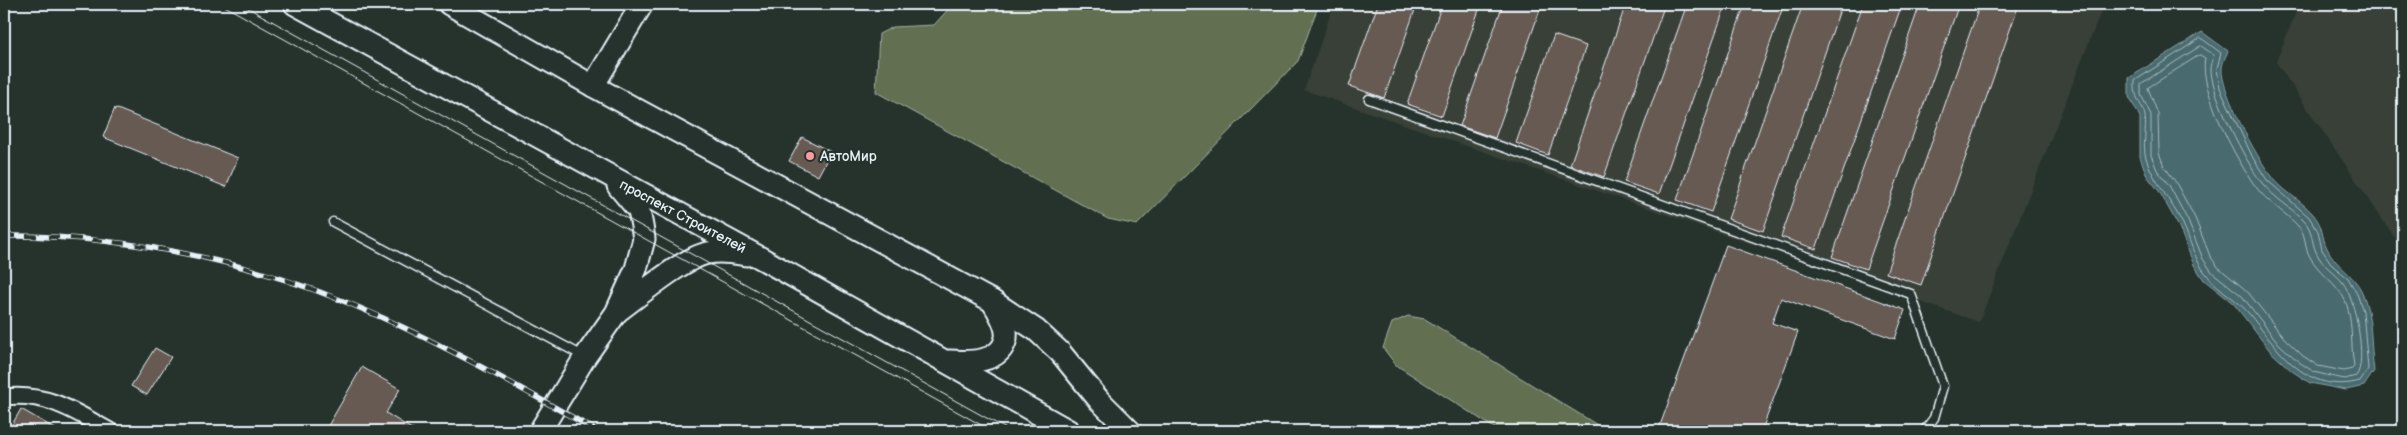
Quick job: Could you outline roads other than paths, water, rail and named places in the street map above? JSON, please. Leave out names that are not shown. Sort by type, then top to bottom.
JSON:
[{"type":"main road","name":"проспект Строителей","points":[[295,4],[759,257],[1069,431]]},
{"type":"main road","points":[[449,4],[593,86],[992,301],[1036,330],[1060,352],[1099,400],[1130,431]]},
{"type":"main road","points":[[593,86],[642,4]]},
{"type":"main road","points":[[540,431],[585,357],[616,313],[636,269],[644,239],[639,211],[628,195],[607,175]]},
{"type":"main road","points":[[616,313],[660,280],[708,253],[726,252],[759,257]]},
{"type":"main road","points":[[945,360],[974,363],[990,357],[999,349],[1006,338],[1004,323],[992,301]]},
{"type":"street","points":[[4,397],[40,397],[56,402],[110,431]]},
{"type":"lane","points":[[1369,99],[1911,294],[1944,386],[1934,418],[1924,431]]},
{"type":"lane","points":[[333,222],[585,357]]},
{"type":"water","points":[[2202,32],[2228,51],[2222,67],[2227,92],[2240,124],[2265,167],[2275,181],[2313,214],[2321,227],[2325,244],[2330,254],[2354,280],[2362,292],[2370,321],[2374,371],[2364,386],[2346,390],[2310,383],[2292,371],[2271,352],[2234,304],[2204,280],[2194,265],[2179,227],[2159,191],[2147,176],[2140,157],[2140,117],[2129,97],[2129,78]]},
{"type":"tram line","points":[[221,4],[992,431]]},
{"type":"tram line","points":[[241,4],[1010,431]]},
{"type":"railway","points":[[4,236],[53,237],[150,247],[198,256],[292,282],[383,318],[437,344],[597,431]]},
{"type":"place","name":"АвтоМир","points":[[810,156]]}]
